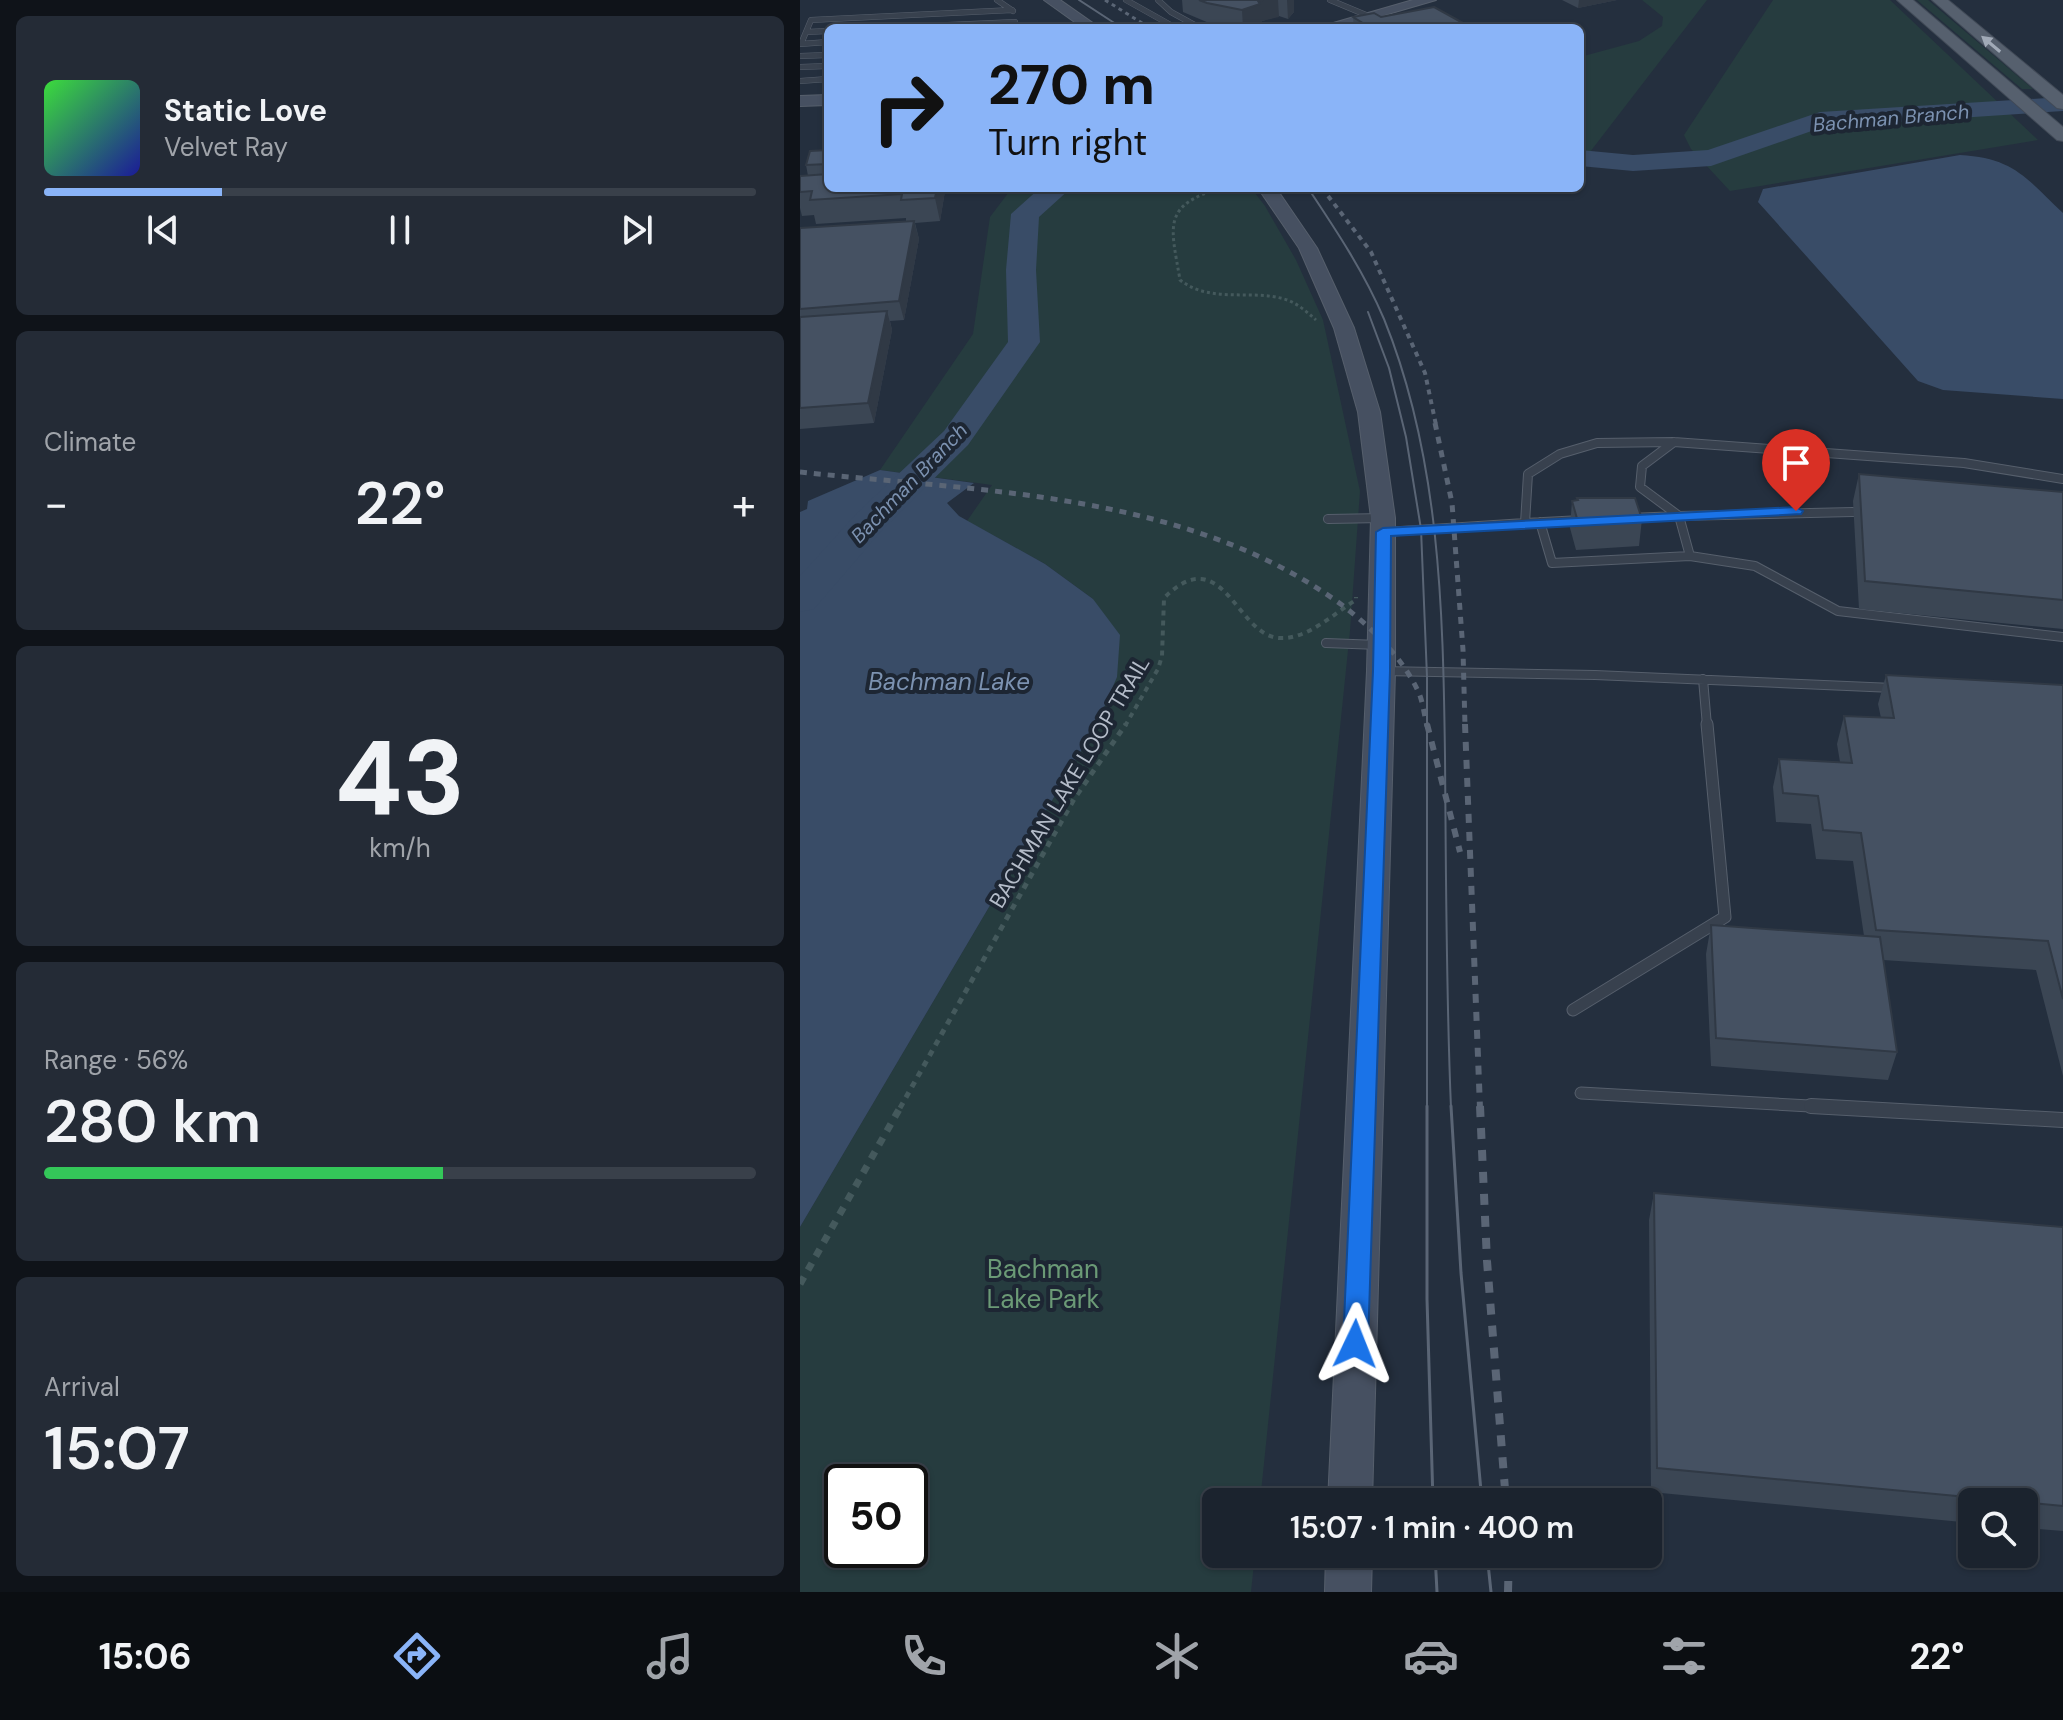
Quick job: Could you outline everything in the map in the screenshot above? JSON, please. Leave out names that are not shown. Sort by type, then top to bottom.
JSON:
[{"type":"main road","points":[[1342,24],[1429,0]]},
{"type":"main road","points":[[1904,0],[2063,136]]},
{"type":"main road","points":[[1939,0],[2063,104]]},
{"type":"main road","points":[[1043,2],[1063,24]]},
{"type":"main road","points":[[1043,2],[1085,24]]},
{"type":"main road","points":[[800,101],[824,100]]},
{"type":"main road","points":[[1270,192],[1308,248],[1344,328],[1369,412],[1383,525],[1381,658],[1351,1488]]},
{"type":"main road","points":[[1348,1592],[1349,1568]]},
{"type":"lane","points":[[997,0],[1015,14],[1014,24]]},
{"type":"lane","points":[[1126,0],[1169,24]]},
{"type":"lane","points":[[1330,0],[1371,17]]},
{"type":"lane","points":[[1158,2],[1194,24]]},
{"type":"lane","points":[[800,44],[811,20],[1012,10]]},
{"type":"lane","points":[[806,32],[824,31]]},
{"type":"lane","points":[[800,44],[824,42]]},
{"type":"lane","points":[[800,56],[824,55]]},
{"type":"lane","points":[[800,67],[824,66]]},
{"type":"lane","points":[[800,81],[824,79]]},
{"type":"lane","points":[[1525,523],[1528,474],[1560,454],[1597,443],[1674,442],[1964,463],[2063,479]]},
{"type":"lane","points":[[1674,442],[1642,466],[1640,487],[1679,516],[1690,556]]},
{"type":"lane","points":[[1617,519],[1853,512]]},
{"type":"lane","points":[[1328,519],[1383,525],[1586,520]]},
{"type":"lane","points":[[1540,522],[1552,563],[1690,556],[1755,566],[1838,611],[2063,637]]},
{"type":"lane","points":[[1326,643],[1381,658],[1703,679],[1901,688]]},
{"type":"lane","points":[[1573,1010],[1725,917],[1703,679]]},
{"type":"lane","points":[[1581,1093],[2063,1120]]},
{"type":"path","points":[[1206,192],[1191,196],[1179,206],[1173,227],[1180,280],[1187,287],[1215,293],[1288,300],[1319,325]]},
{"type":"path","name":"BACHMAN LAKE LOOP TRAIL","points":[[800,1284],[1074,799],[1125,726],[1158,669],[1162,656],[1164,598],[1182,584],[1207,580],[1218,584],[1234,597],[1252,626],[1263,635],[1276,638],[1303,633],[1356,600],[1356,587]]},
{"type":"green space","points":[[1642,0],[1707,0],[1584,160],[1584,56],[1639,41],[1662,26],[1663,17]]},
{"type":"green space","points":[[1773,0],[1890,0],[2038,140],[1730,191],[1691,149],[1684,135]]},
{"type":"green space","points":[[1917,0],[1928,0],[2033,89],[2022,89]]},
{"type":"green space","name":"Bachman Lake Park","points":[[1009,192],[1254,192],[1296,260],[1323,320],[1360,491],[1350,631],[1261,1488],[1202,1488],[1202,1568],[1254,1568],[1251,1592],[800,1592],[800,1227],[1096,726],[1093,599],[1045,564],[967,521],[992,485],[880,470],[973,334],[990,217]]},
{"type":"water","points":[[1960,155],[2007,165],[2063,213],[2063,399],[1943,390],[1918,381],[1758,202],[1763,189]]},
{"type":"water","name":"Bachman Lake","points":[[880,470],[974,483],[947,503],[959,516],[1045,564],[1093,599],[1120,635],[1117,677],[1096,726],[800,1227],[800,512],[807,509],[808,501]]},
{"type":"building","points":[[1199,0],[1263,0],[1242,10]]},
{"type":"building","points":[[1434,7],[1465,24],[1364,24],[1353,17],[1374,13],[1381,17]]},
{"type":"building","points":[[824,150],[824,164],[806,165],[810,151]]},
{"type":"building","points":[[824,174],[824,192],[936,192],[935,198],[901,200],[902,194],[810,200],[812,191],[800,192],[800,176]]},
{"type":"building","points":[[914,221],[899,301],[800,309],[800,228]]},
{"type":"building","points":[[887,311],[868,403],[800,408],[800,317]]},
{"type":"building","points":[[1859,474],[2063,492],[2063,600],[1865,581]]},
{"type":"building","points":[[1577,498],[1635,498],[1642,519],[1578,522],[1572,501]]},
{"type":"building","points":[[1886,675],[2063,685],[2063,999],[2048,941],[1876,930],[1861,833],[1823,830],[1818,796],[1783,793],[1779,759],[1852,763],[1844,716],[1894,718]]},
{"type":"building","points":[[1711,925],[1880,937],[1897,1052],[1716,1038]]},
{"type":"building","points":[[1654,1193],[2063,1227],[2063,1506],[2038,1504],[2038,1488],[1958,1488],[1958,1496],[1657,1468]]},
{"type":"waterway","name":"Bachman Branch","points":[[1584,158],[1633,163],[1711,158],[1820,120],[2063,104]]},
{"type":"waterway","name":"Bachman Branch","points":[[800,600],[870,521],[956,438],[1024,342],[1021,270],[1025,214],[1052,192]]},
{"type":"tram line","points":[[1079,0],[1116,24]]},
{"type":"tram line","points":[[1311,192],[1359,268],[1384,319],[1403,371],[1427,479],[1440,590],[1451,1108]]},
{"type":"tram line","points":[[1368,312],[1389,368],[1406,437],[1421,529],[1427,677],[1427,1299],[1433,1488]]},
{"type":"tram line","points":[[1451,1106],[1461,1273],[1481,1488]]},
{"type":"tram line","points":[[1436,1568],[1437,1592]]},
{"type":"tram line","points":[[1488,1568],[1491,1592]]},
{"type":"railway","points":[[1105,0],[1144,24]]},
{"type":"railway","points":[[1325,192],[1371,252],[1425,373],[1436,425]]},
{"type":"railway","points":[[1435,423],[1452,503],[1463,650],[1465,726]]},
{"type":"railway","points":[[800,472],[1011,493],[1082,504],[1151,519],[1218,539],[1282,568],[1342,605],[1364,623],[1395,655],[1411,678],[1421,699],[1427,726]]},
{"type":"railway","points":[[1427,724],[1460,852]]},
{"type":"railway","points":[[1465,724],[1480,1108]]},
{"type":"railway","points":[[1480,1106],[1487,1261],[1505,1488]]},
{"type":"railway","points":[[1508,1592],[1509,1568]]},
{"type":"route","points":[[1355,1344],[1381,671],[1383,532],[1796,511]]}]
